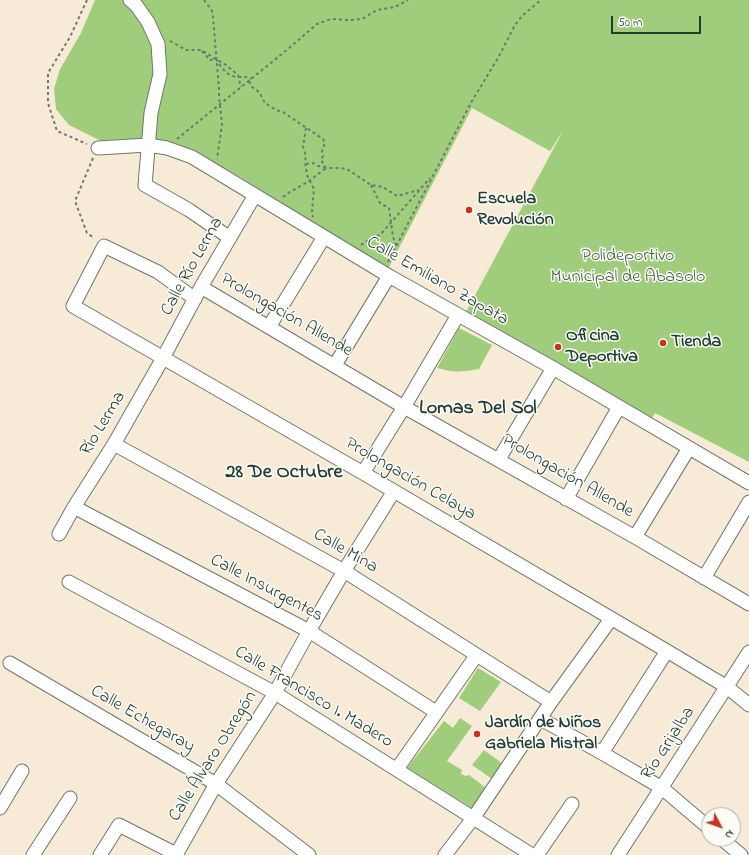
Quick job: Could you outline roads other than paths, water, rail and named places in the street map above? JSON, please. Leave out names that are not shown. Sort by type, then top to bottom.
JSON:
[{"type":"street","points":[[130,0],[136,5],[144,17],[158,44],[160,74],[150,113],[145,185],[189,210],[230,238]]},
{"type":"street","name":"Calle Emiliano Zapata","points":[[98,148],[148,145],[167,148],[192,157],[387,275],[552,368],[749,483]]},
{"type":"street","name":"Calle Río Lerma","points":[[163,358],[194,299],[255,195]]},
{"type":"street","points":[[269,327],[324,237]]},
{"type":"street","name":"Prolongación Celaya","points":[[194,299],[158,272],[104,246],[73,306],[394,491],[727,686],[749,705]]},
{"type":"street","points":[[334,365],[387,275]]},
{"type":"street","name":"Prolongación Allende","points":[[201,287],[404,407],[499,459],[749,604]]},
{"type":"street","points":[[363,473],[458,315]]},
{"type":"street","name":"Río Lerma","points":[[59,534],[74,507],[114,444],[163,358]]},
{"type":"street","points":[[499,459],[552,368]]},
{"type":"street","points":[[566,498],[619,407]]},
{"type":"street","name":"Calle Mina","points":[[114,444],[344,571],[476,656],[552,702]]},
{"type":"street","points":[[635,537],[689,448]]},
{"type":"street","name":"Calle Álvaro Obregón","points":[[176,855],[216,784],[275,693],[344,571],[394,491]]},
{"type":"street","points":[[704,578],[749,502]]},
{"type":"street","name":"Calle Insurgentes","points":[[74,507],[309,631],[436,712]]},
{"type":"street","name":"Calle Francisco I. Madero","points":[[69,582],[275,693],[474,817],[532,855]]},
{"type":"street","points":[[445,855],[474,817],[552,702],[611,619]]},
{"type":"street","points":[[602,753],[667,651]]},
{"type":"street","name":"Río Grijalba","points":[[618,855],[749,652]]},
{"type":"street","points":[[397,769],[476,656]]},
{"type":"street","name":"Calle Echegaray","points":[[10,663],[216,784],[309,855]]},
{"type":"street","points":[[541,720],[662,788],[701,821]]},
{"type":"street","points":[[1,804],[22,771]]},
{"type":"street","points":[[33,855],[70,798]]},
{"type":"street","points":[[537,855],[572,804]]},
{"type":"street","points":[[100,855],[119,825],[176,855]]},
{"type":"street","points":[[732,847],[741,855]]},
{"type":"place","name":"Escuela Revolución","points":[[469,210]]},
{"type":"place","name":"Tienda","points":[[663,343]]},
{"type":"place","name":"Oficina Deportiva","points":[[558,347]]},
{"type":"place","name":"Jardín de Niños Gabriela Mistral","points":[[477,734]]},
{"type":"district","name":"Lomas Del Sol","points":[[478,410]]},
{"type":"district","name":"28 De Octubre","points":[[284,474]]},
{"type":"park label","name":"Polideportivo Municipal de Abasolo","points":[[628,267]]}]
